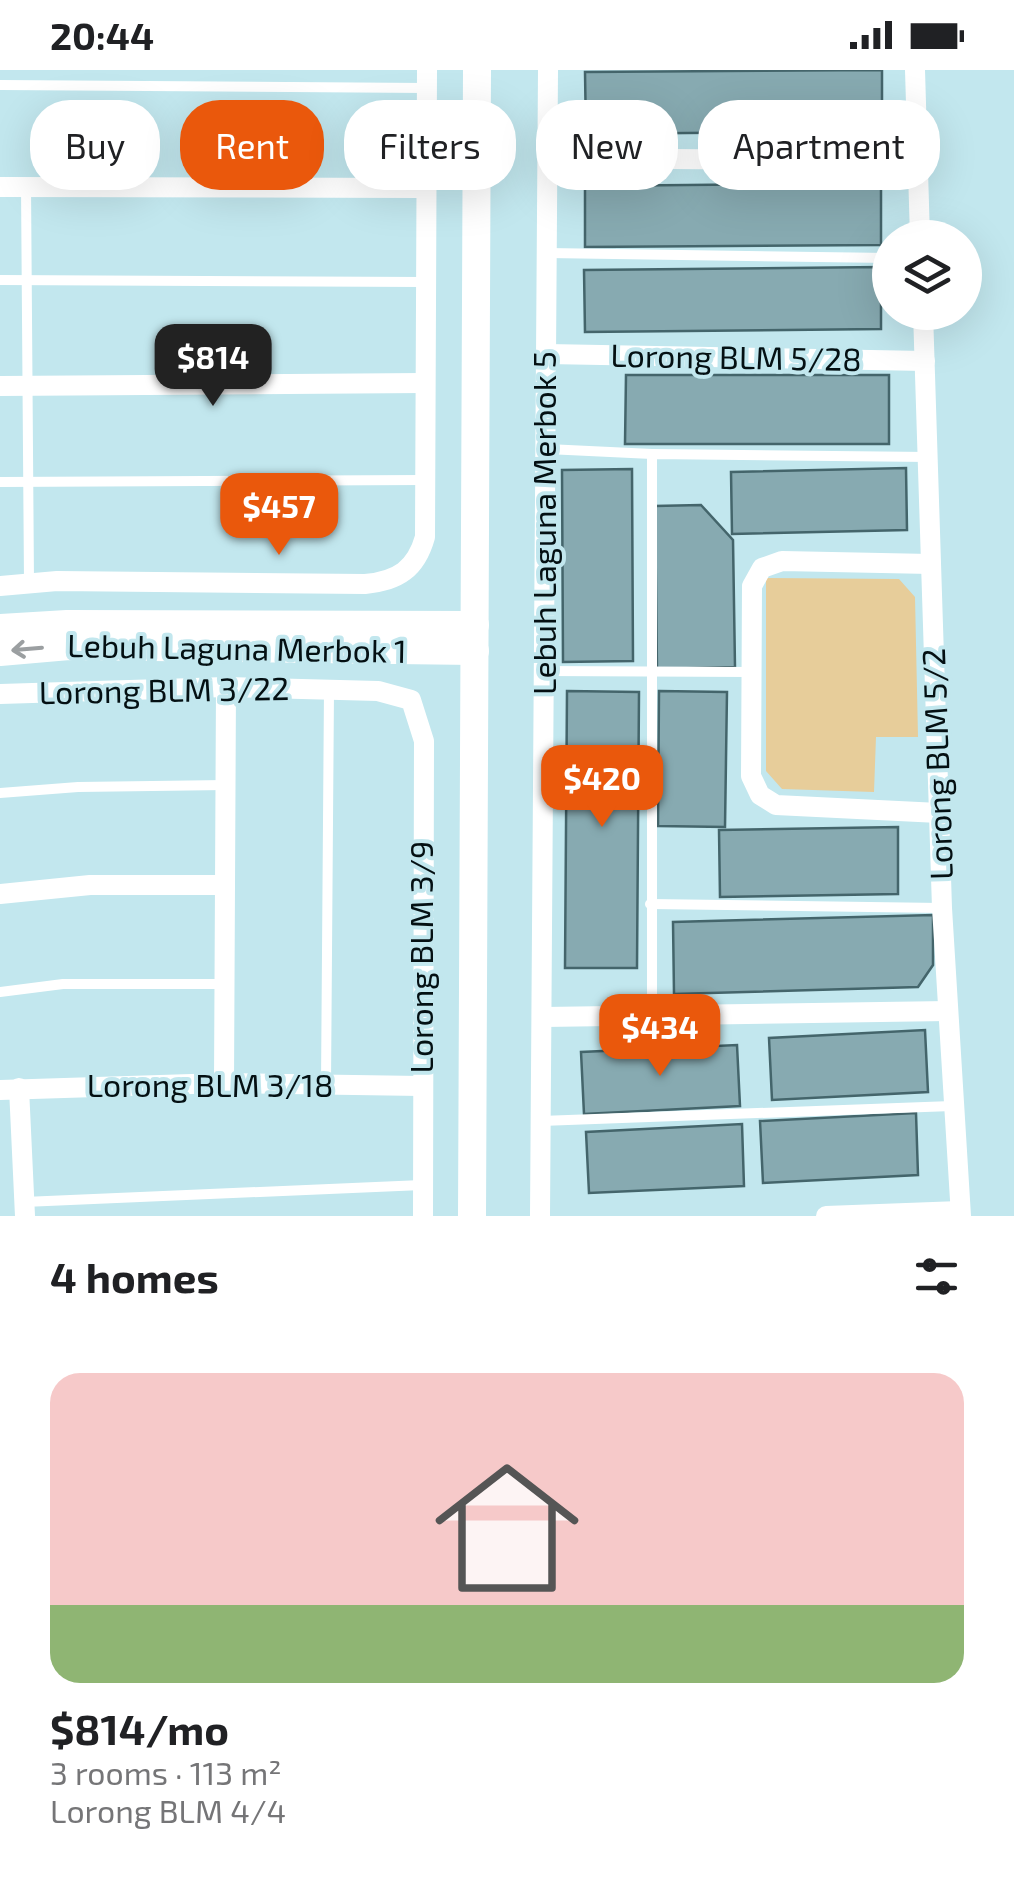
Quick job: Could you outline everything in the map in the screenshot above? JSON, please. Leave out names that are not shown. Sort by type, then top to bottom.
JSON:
[{"type":"street","points":[[472,1216],[477,70]]},
{"type":"street","name":"Lebuh Laguna Merbok 5","points":[[548,70],[548,100]]},
{"type":"street","points":[[915,70],[916,100]]},
{"type":"street","points":[[0,186],[344,188]]},
{"type":"street","points":[[0,586],[29,582],[387,582],[413,564],[425,537],[424,190]]},
{"type":"street","name":"Lebuh Laguna Merbok 5","points":[[540,1216],[547,190]]},
{"type":"street","points":[[918,190],[919,220]]},
{"type":"street","name":"Lorong BLM 5/2","points":[[924,330],[931,457],[942,908],[960,1213]]},
{"type":"street","name":"Lorong BLM 5/28","points":[[547,354],[925,362]]},
{"type":"street","points":[[0,386],[28,382],[423,383]]},
{"type":"street","points":[[932,564],[782,561],[762,568],[752,586],[750,776],[760,795],[776,806],[939,812]]},
{"type":"street","name":"Lebuh Laguna Merbok 1","points":[[0,628],[87,624],[475,638]]},
{"type":"street","name":"Lebuh Laguna Merbok 1","points":[[0,652],[69,646],[475,638]]},
{"type":"street","points":[[224,1083],[226,687]]},
{"type":"street","name":"Lorong BLM 3/22","points":[[0,694],[226,687],[378,691],[410,700]]},
{"type":"street","name":"Lorong BLM 3/9","points":[[410,700],[424,741],[422,1216]]},
{"type":"street","points":[[0,894],[90,885],[225,885]]},
{"type":"street","points":[[544,1017],[948,1011]]},
{"type":"street","name":"Lorong BLM 3/18","points":[[10,1089],[224,1083],[421,1086]]},
{"type":"street","points":[[10,1089],[25,1209]]},
{"type":"street","points":[[826,1216],[960,1213]]},
{"type":"lane","points":[[0,85],[426,79]]},
{"type":"lane","points":[[26,186],[29,582]]},
{"type":"lane","points":[[547,253],[872,258]]},
{"type":"lane","points":[[0,280],[424,282]]},
{"type":"lane","points":[[547,449],[931,457]]},
{"type":"lane","points":[[652,454],[652,1016]]},
{"type":"lane","points":[[0,482],[426,480]]},
{"type":"lane","points":[[544,671],[752,672]]},
{"type":"lane","points":[[326,1084],[329,690]]},
{"type":"lane","points":[[0,793],[78,787],[227,785]]},
{"type":"lane","points":[[650,904],[942,908]]},
{"type":"lane","points":[[0,992],[64,984],[224,984]]},
{"type":"lane","points":[[542,1120],[952,1106]]},
{"type":"lane","points":[[25,1209],[422,1185]]},
{"type":"shaded area","points":[[766,578],[899,579],[915,597],[918,737],[876,737],[874,792],[782,789],[766,771]]},
{"type":"building","points":[[882,70],[882,100],[698,100],[698,133],[678,133],[678,100],[585,100],[585,72]]},
{"type":"building","points":[[678,185],[698,185],[698,190],[881,190],[881,220],[872,220],[872,245],[585,247],[585,190],[678,190]]},
{"type":"building","points":[[872,267],[872,329],[585,332],[584,270]]},
{"type":"building","points":[[626,375],[889,375],[889,444],[625,444]]},
{"type":"building","points":[[906,468],[907,530],[732,534],[731,472]]},
{"type":"building","points":[[632,469],[633,661],[563,662],[562,470]]},
{"type":"building","points":[[701,505],[733,540],[735,667],[657,669],[655,506]]},
{"type":"building","points":[[567,691],[639,692],[637,968],[565,968]]},
{"type":"building","points":[[659,691],[727,692],[725,827],[658,826]]},
{"type":"building","points":[[898,827],[898,894],[720,897],[719,830]]},
{"type":"building","points":[[933,915],[933,965],[918,987],[674,994],[673,922]]},
{"type":"building","points":[[925,1030],[928,1092],[772,1100],[769,1038]]},
{"type":"building","points":[[737,1045],[740,1106],[584,1114],[581,1052]]},
{"type":"building","points":[[916,1113],[918,1175],[763,1183],[760,1121]]},
{"type":"building","points":[[742,1124],[744,1186],[589,1193],[586,1132]]}]
